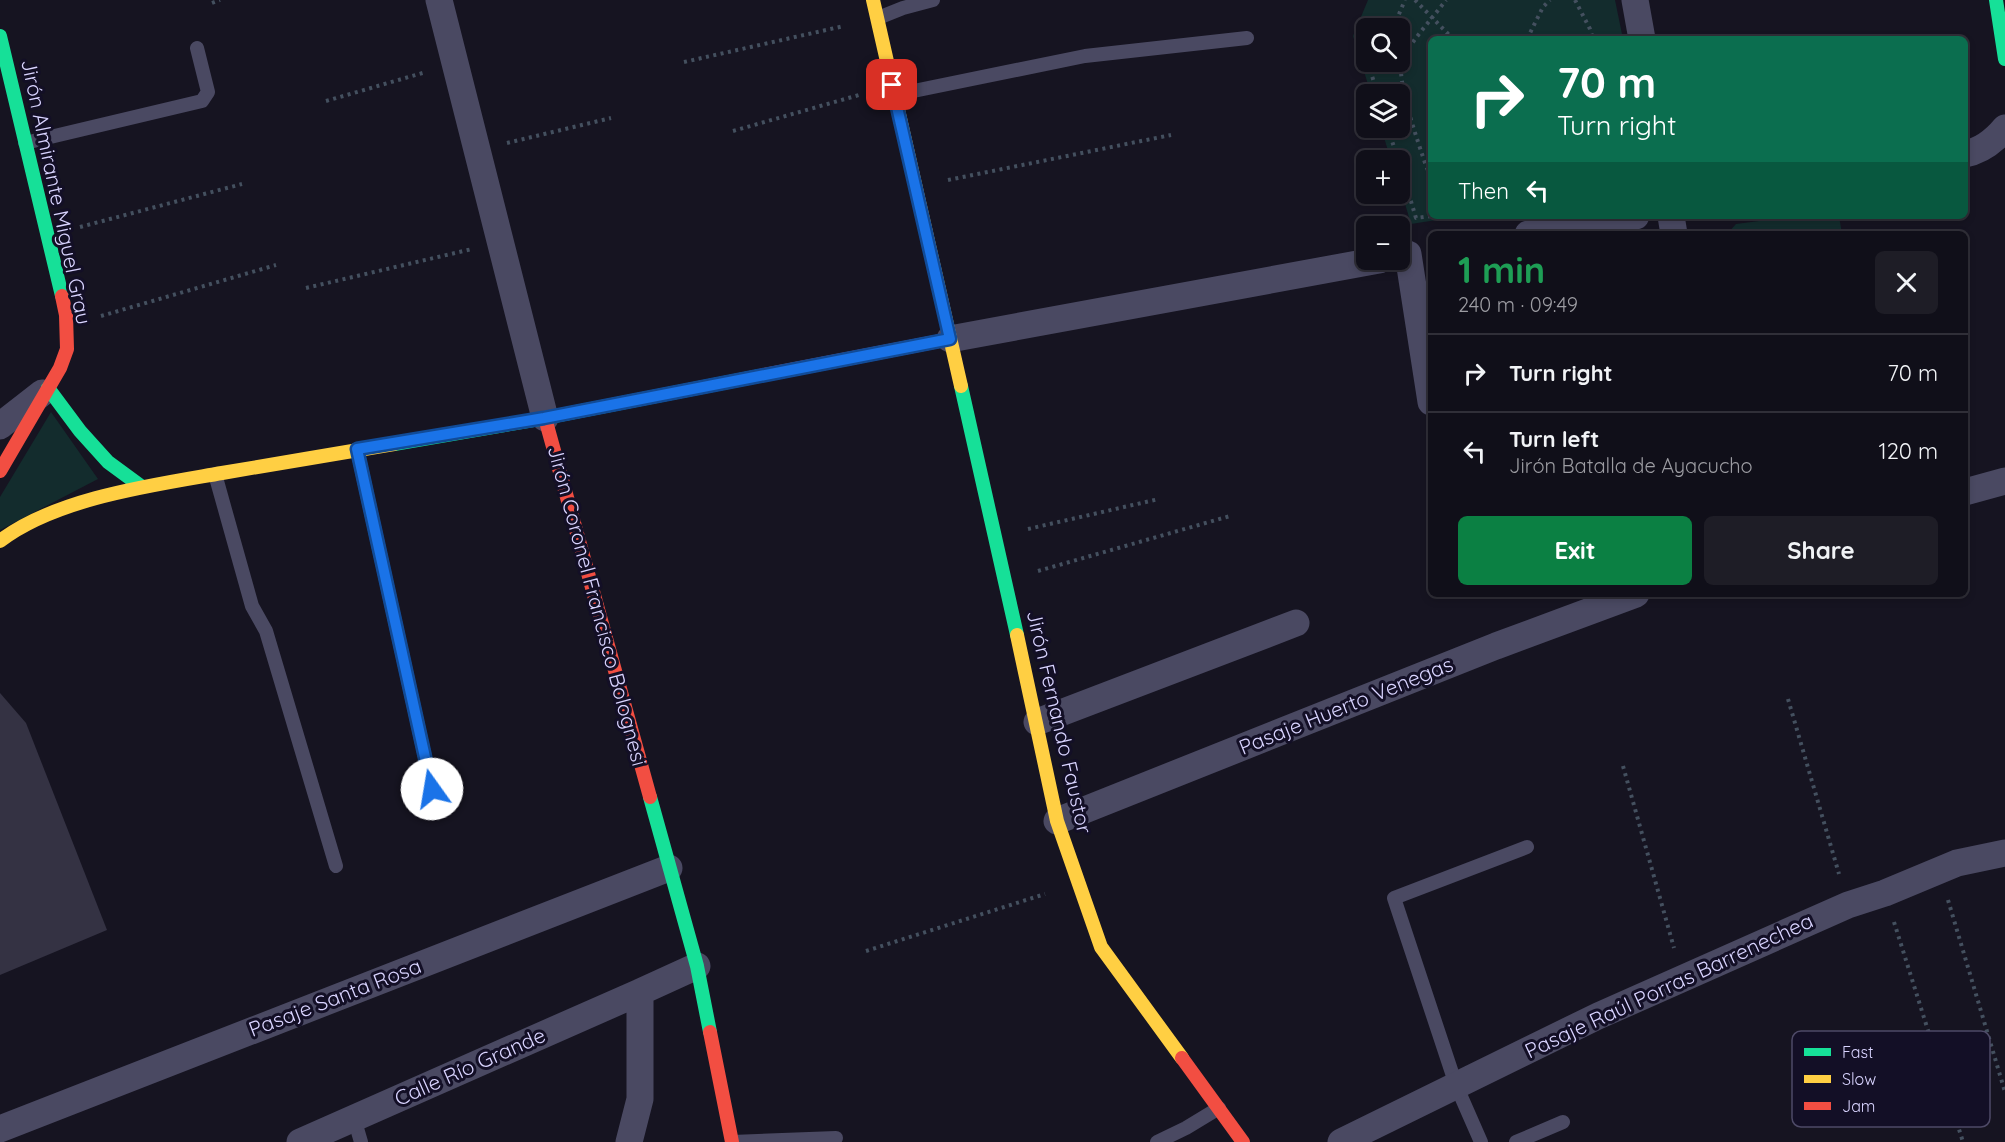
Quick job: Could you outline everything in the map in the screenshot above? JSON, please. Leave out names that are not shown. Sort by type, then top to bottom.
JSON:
[{"type":"street","name":"Jirón Coronel Francisco Bolognesi","points":[[439,0],[544,418],[697,966],[732,1142]]},
{"type":"street","name":"Jirón Fernando Faustor","points":[[873,0],[1037,722],[1057,821],[1101,947],[1243,1142]]},
{"type":"street","points":[[1635,0],[1641,36]]},
{"type":"street","points":[[1996,0],[2005,59]]},
{"type":"street","name":"Jirón Almirante Miguel Grau","points":[[0,36],[67,326],[67,349],[60,368],[0,471]]},
{"type":"street","points":[[1968,154],[1996,139],[2005,128]]},
{"type":"street","points":[[1546,231],[1617,219]]},
{"type":"street","points":[[1413,253],[1428,377]]},
{"type":"street","points":[[0,541],[13,531],[72,505],[142,486],[544,418],[950,339],[1356,264]]},
{"type":"street","points":[[0,426],[48,388],[80,431],[108,462],[142,486]]},
{"type":"street","points":[[1968,491],[2005,481]]},
{"type":"street","name":"Pasaje Huerto Venegas","points":[[1057,821],[1496,646],[1628,597]]},
{"type":"street","points":[[1037,722],[1296,623]]},
{"type":"street","name":"Pasaje Raúl Porras Barrenechea","points":[[1341,1142],[1598,1016],[1848,905],[1885,893],[1957,863],[2005,852]]},
{"type":"street","name":"Pasaje Santa Rosa","points":[[0,1129],[669,868]]},
{"type":"street","name":"Calle Río Grande","points":[[300,1142],[358,1130],[697,966]]},
{"type":"street","points":[[629,1142],[640,1099],[640,992]]},
{"type":"lane","points":[[877,19],[933,0]]},
{"type":"lane","points":[[893,90],[1084,56],[1247,38]]},
{"type":"lane","points":[[26,143],[202,101],[208,92],[197,48]]},
{"type":"lane","points":[[357,449],[432,789]]},
{"type":"lane","points":[[214,474],[252,606],[266,631],[336,866]]},
{"type":"lane","points":[[1481,1142],[1456,1085],[1394,898],[1527,847]]},
{"type":"lane","points":[[1157,1142],[1219,1108]]},
{"type":"lane","points":[[1516,1142],[1563,1122]]},
{"type":"lane","points":[[732,1142],[836,1137]]},
{"type":"path","points":[[212,3],[220,0]]},
{"type":"path","points":[[1397,18],[1405,0]]},
{"type":"path","points":[[1415,0],[1450,36]]},
{"type":"path","points":[[1428,170],[1402,84],[1402,61],[1446,0]]},
{"type":"path","points":[[1529,36],[1550,0]]},
{"type":"path","points":[[1575,0],[1592,36]]},
{"type":"path","points":[[684,62],[877,19]]},
{"type":"path","points":[[326,101],[455,64]]},
{"type":"path","points":[[733,131],[893,90]]},
{"type":"path","points":[[477,150],[611,118]]},
{"type":"path","points":[[915,187],[1171,135]]},
{"type":"path","points":[[48,236],[242,184]]},
{"type":"path","points":[[1410,198],[1416,218],[1428,216]]},
{"type":"path","points":[[306,288],[500,243]]},
{"type":"path","points":[[67,326],[276,265]]},
{"type":"path","points":[[995,536],[1159,499]]},
{"type":"path","points":[[1005,581],[1230,516]]},
{"type":"path","points":[[1788,699],[1848,905]]},
{"type":"path","points":[[1623,766],[1682,978]]},
{"type":"path","points":[[1940,870],[1987,1031]]},
{"type":"path","points":[[866,951],[1078,883]]},
{"type":"path","points":[[1885,893],[1928,1031]]},
{"type":"path","points":[[1990,1041],[2005,1092]]},
{"type":"path","points":[[1958,1127],[1963,1142]]},
{"type":"green space","points":[[1368,0],[1615,0],[1622,36],[1428,36],[1428,219],[1443,219],[1411,224],[1405,204],[1410,204],[1410,150],[1388,150],[1384,138],[1410,138],[1410,84],[1368,84],[1364,72],[1410,72],[1410,18],[1360,18]]},
{"type":"green space","points":[[1356,29],[1356,46],[1353,36]]},
{"type":"green space","points":[[1774,219],[1840,219],[1842,231],[1730,231],[1736,224]]},
{"type":"green space","points":[[51,412],[98,479],[0,530],[0,497]]},
{"type":"building","points":[[0,693],[26,723],[107,930],[0,975]]},
{"type":"traffic: fast","points":[[1996,0],[2005,59]]},
{"type":"traffic: fast","points":[[0,36],[62,296]]},
{"type":"traffic: fast","points":[[394,444],[545,418],[759,376]]},
{"type":"traffic: fast","points":[[961,386],[1017,635]]},
{"type":"traffic: fast","points":[[48,388],[80,431],[108,462],[142,487]]},
{"type":"traffic: fast","points":[[650,797],[697,966],[710,1032]]},
{"type":"traffic: slow","points":[[873,0],[961,386]]},
{"type":"traffic: slow","points":[[0,541],[23,526],[49,514],[106,495],[394,444]]},
{"type":"traffic: slow","points":[[1017,635],[1057,821],[1101,947],[1182,1058]]},
{"type":"traffic: jam","points":[[0,471],[60,368],[67,349],[66,315],[62,296]]},
{"type":"traffic: jam","points":[[759,376],[950,339]]},
{"type":"traffic: jam","points":[[545,418],[650,797]]},
{"type":"traffic: jam","points":[[710,1032],[732,1142]]},
{"type":"traffic: jam","points":[[1182,1058],[1243,1142]]},
{"type":"route","points":[[432,789],[357,449],[544,418],[950,339],[892,85]]}]
